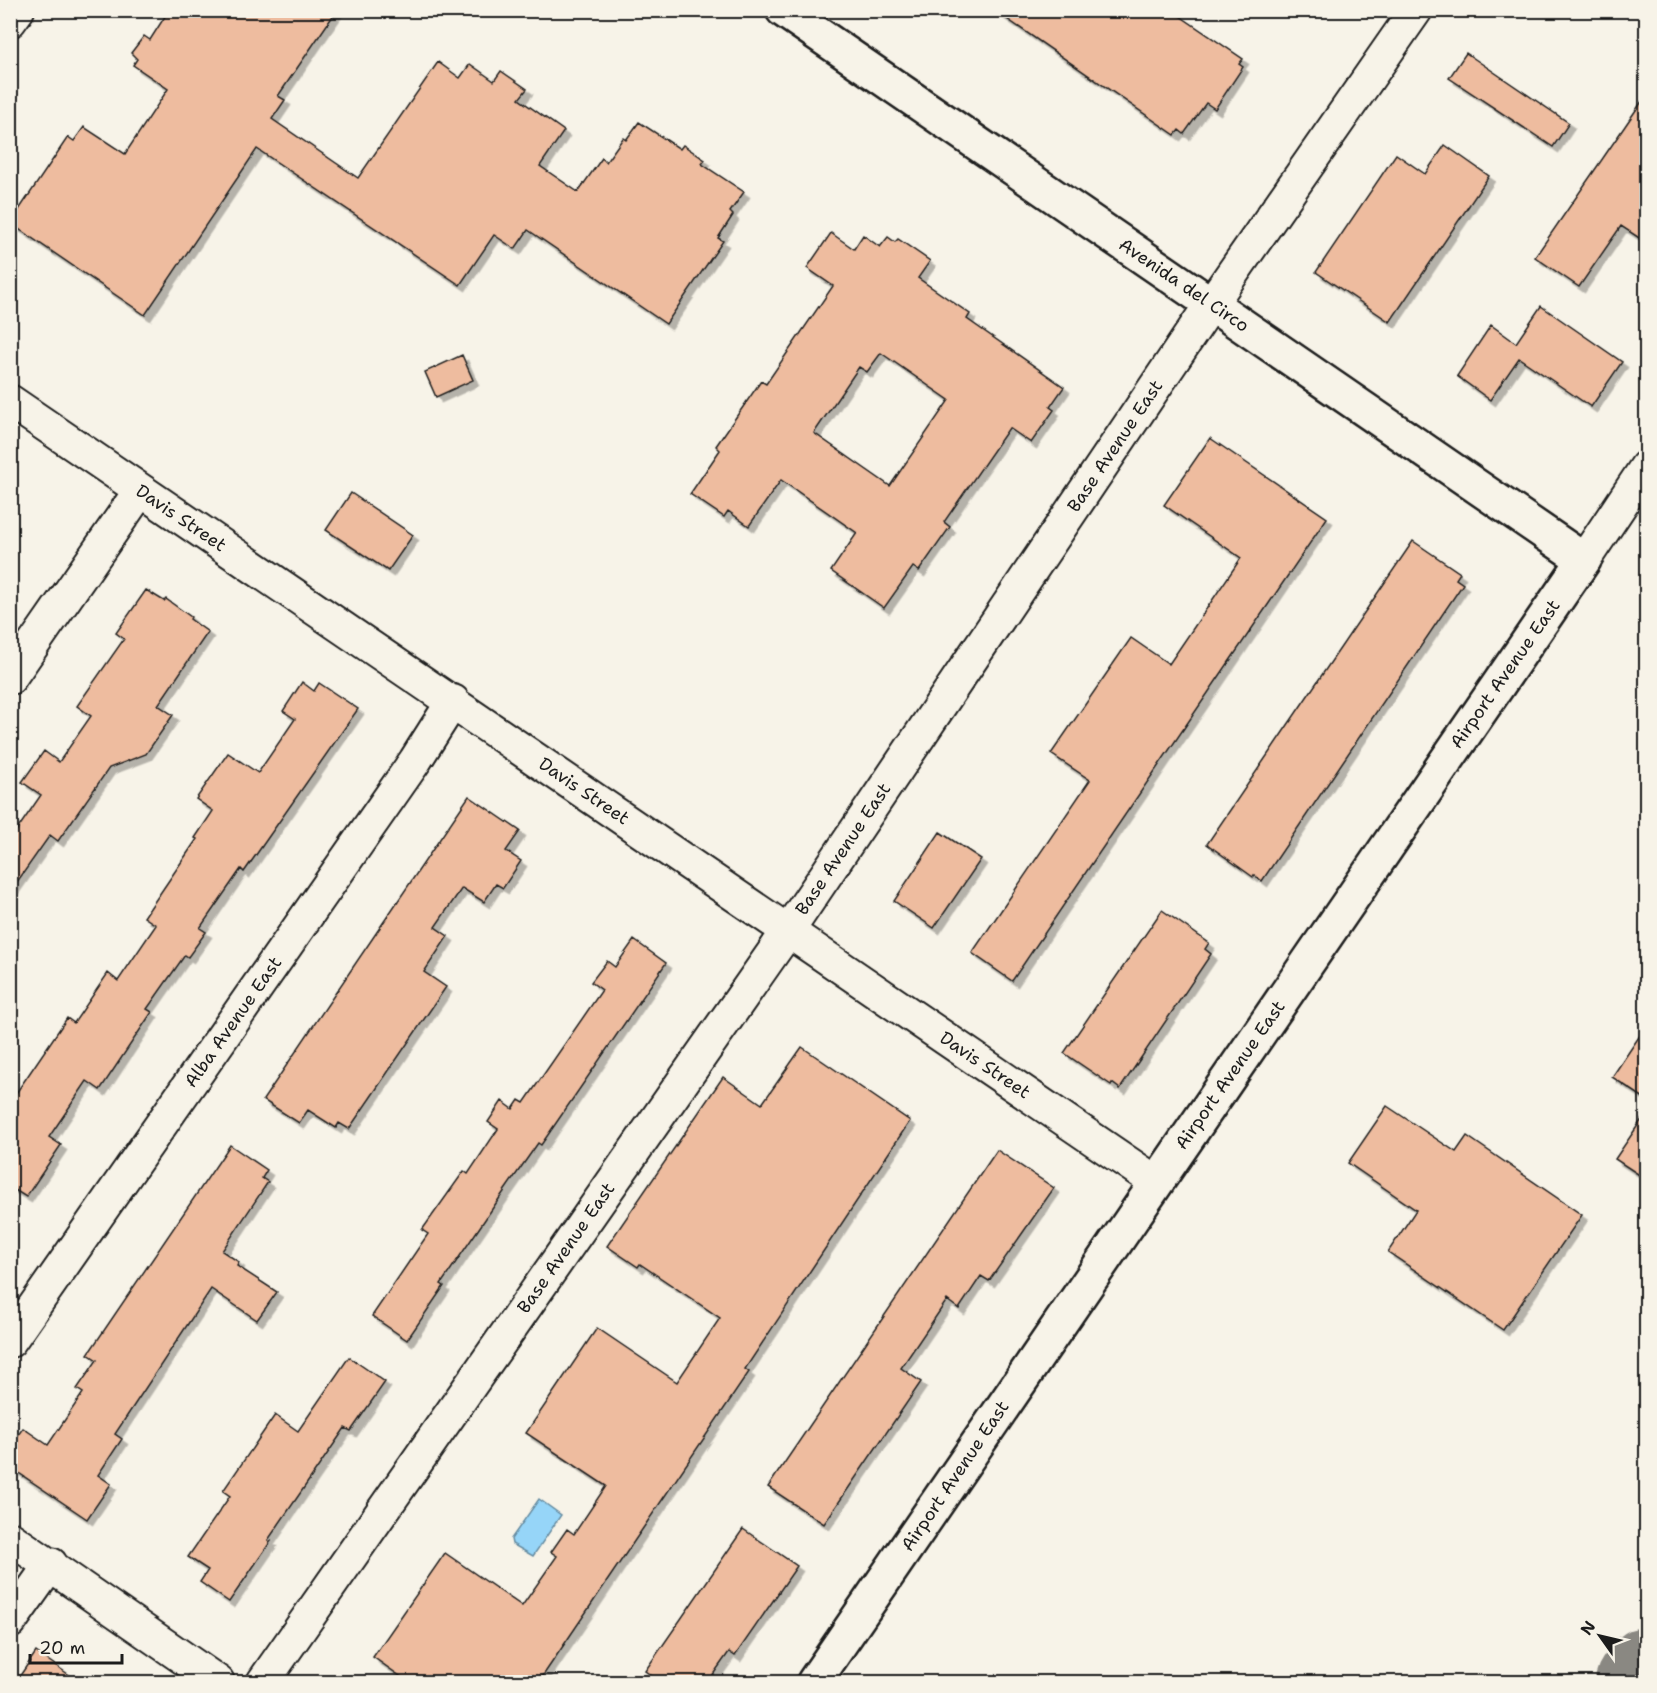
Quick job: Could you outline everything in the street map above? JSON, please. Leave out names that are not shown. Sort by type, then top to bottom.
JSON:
[{"type":"street","points":[[10,21],[18,10]]},
{"type":"street","name":"Avenida del Circo","points":[[783,10],[1584,560]]},
{"type":"street","name":"Base Avenue East","points":[[263,1683],[788,931],[1211,304],[1416,10]]},
{"type":"street","name":"Davis Street","points":[[10,401],[1156,1182]]},
{"type":"street","name":"Airport Avenue East","points":[[814,1683],[1647,468]]},
{"type":"street","points":[[10,678],[140,490]]},
{"type":"street","name":"Alba Avenue East","points":[[10,1341],[415,761],[453,701]]},
{"type":"street","points":[[10,1538],[51,1564],[218,1683]]},
{"type":"street","points":[[10,1622],[51,1564]]},
{"type":"water","points":[[539,1499],[561,1515],[533,1556],[512,1544],[511,1539]]},
{"type":"building","points":[[169,10],[337,10],[278,96],[285,100],[272,119],[358,178],[438,62],[460,78],[470,64],[494,81],[501,71],[527,89],[519,99],[564,131],[540,166],[578,192],[602,158],[606,162],[623,138],[626,140],[639,122],[680,149],[683,145],[705,160],[702,164],[744,192],[730,212],[733,215],[718,238],[723,241],[666,324],[528,230],[515,249],[494,235],[460,285],[257,149],[145,315],[10,223],[68,137],[74,141],[84,127],[125,154],[168,89],[133,65],[137,59],[131,53],[144,36],[150,40]]},
{"type":"building","points":[[994,10],[1171,10],[1243,59],[1239,64],[1243,67],[1215,109],[1206,103],[1184,134],[1179,130],[1175,135]]},
{"type":"building","points":[[1466,53],[1569,123],[1553,147],[1449,78]]},
{"type":"building","points":[[1647,94],[1647,243],[1621,226],[1579,287],[1535,257]]},
{"type":"building","points":[[1445,145],[1489,176],[1390,322],[1316,272],[1396,154],[1425,174]]},
{"type":"building","points":[[831,233],[854,249],[863,235],[880,247],[888,237],[895,242],[898,239],[930,261],[918,278],[970,314],[967,319],[1064,387],[1050,407],[1054,410],[1031,443],[1009,428],[944,522],[950,527],[919,571],[913,567],[884,608],[831,571],[857,533],[781,480],[749,526],[728,511],[724,517],[690,494],[720,450],[716,446],[761,381],[766,384],[833,286],[807,268]],"holes":[[[881,353],[949,400],[890,486],[814,433],[859,367],[867,372]]]},
{"type":"building","points":[[1541,306],[1622,362],[1591,407],[1519,358],[1490,400],[1457,376],[1491,325],[1516,343]]},
{"type":"building","points":[[462,355],[473,380],[436,397],[425,372]]},
{"type":"building","points":[[1210,438],[1327,518],[1012,981],[972,953],[1090,780],[1051,754],[1131,638],[1169,664],[1241,558],[1164,505]]},
{"type":"building","points":[[351,493],[413,535],[388,571],[326,530]]},
{"type":"building","points":[[1413,541],[1460,573],[1456,579],[1463,584],[1262,881],[1254,875],[1253,877],[1207,844]]},
{"type":"building","points":[[146,590],[164,601],[166,599],[208,632],[158,705],[173,715],[146,754],[109,768],[58,841],[50,835],[10,892],[10,840],[41,795],[22,782],[44,751],[59,762],[91,716],[77,706],[124,639],[116,633]]},
{"type":"building","points":[[302,682],[314,691],[319,683],[358,709],[244,872],[241,869],[200,928],[206,932],[188,957],[185,955],[147,1009],[152,1012],[100,1090],[87,1081],[49,1137],[61,1145],[26,1197],[10,1187],[10,1102],[67,1018],[74,1023],[108,973],[118,981],[156,925],[144,917],[197,839],[195,838],[213,811],[196,799],[228,753],[258,773],[295,719],[283,711]]},
{"type":"building","points":[[469,796],[520,831],[506,851],[521,861],[503,888],[496,884],[484,902],[462,888],[435,927],[448,936],[424,972],[446,987],[349,1129],[339,1123],[336,1128],[308,1110],[299,1123],[263,1100]]},
{"type":"building","points":[[940,832],[981,859],[934,928],[894,901]]},
{"type":"building","points":[[1162,910],[1209,943],[1205,949],[1211,954],[1120,1089],[1064,1053]]},
{"type":"building","points":[[634,940],[666,963],[541,1145],[538,1143],[503,1193],[441,1284],[444,1286],[407,1340],[372,1316],[428,1234],[422,1230],[464,1171],[468,1174],[498,1129],[488,1122],[502,1101],[513,1109],[519,1100],[524,1103],[602,990],[591,982],[607,961],[615,967]]},
{"type":"building","points":[[1647,1025],[1647,1100],[1612,1077]]},
{"type":"building","points":[[802,1047],[910,1121],[745,1369],[749,1372],[538,1683],[410,1683],[373,1657],[445,1553],[522,1606],[557,1556],[551,1552],[567,1529],[574,1534],[606,1486],[526,1433],[597,1328],[677,1382],[720,1318],[640,1264],[638,1267],[607,1246],[723,1077],[762,1104]]},
{"type":"building","points":[[1387,1106],[1456,1152],[1467,1136],[1582,1215],[1503,1330],[1388,1252],[1416,1210],[1348,1163]]},
{"type":"building","points":[[1647,1112],[1647,1180],[1615,1159]]},
{"type":"building","points":[[230,1145],[267,1170],[262,1178],[268,1182],[222,1251],[239,1262],[237,1266],[277,1292],[257,1320],[211,1289],[115,1434],[122,1439],[98,1475],[111,1484],[87,1519],[10,1467],[10,1446],[23,1428],[48,1445],[83,1393],[77,1389],[97,1360],[88,1354]]},
{"type":"building","points":[[997,1150],[1054,1188],[989,1281],[981,1276],[959,1309],[947,1300],[901,1368],[921,1382],[824,1524],[768,1487]]},
{"type":"building","points":[[349,1357],[385,1382],[351,1431],[345,1428],[268,1540],[271,1541],[229,1602],[200,1582],[208,1570],[188,1557],[230,1496],[223,1491],[275,1415],[298,1431]]},
{"type":"building","points":[[743,1529],[797,1566],[735,1656],[729,1652],[707,1683],[662,1683],[645,1671]]},
{"type":"building","points":[[36,1652],[81,1683],[15,1683]]},
{"type":"taxiway","points":[[1636,1682],[1646,1668]]}]
